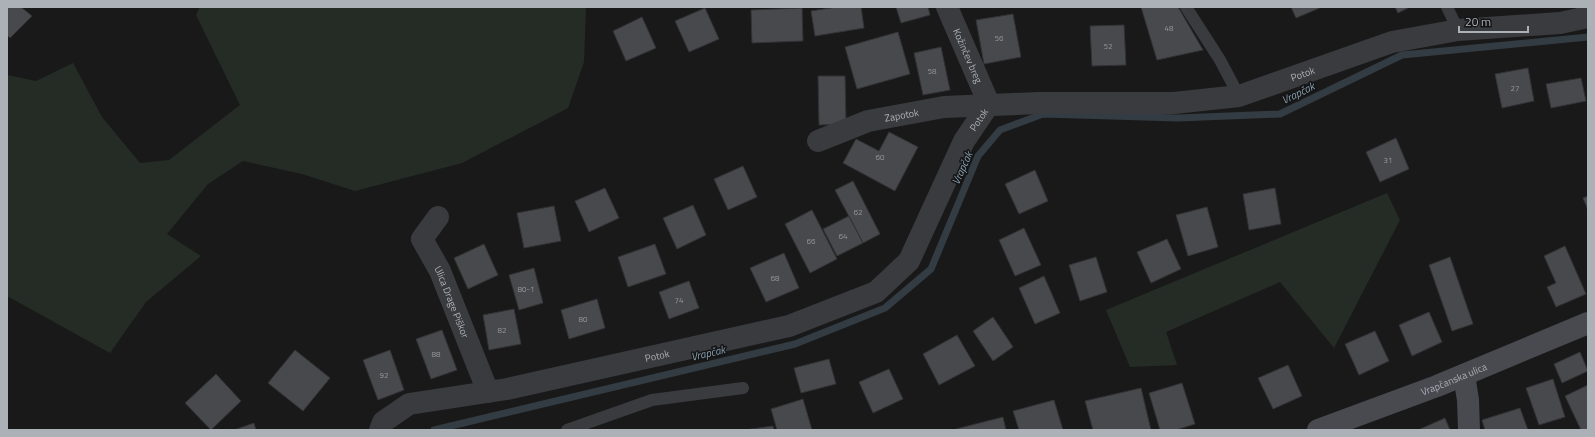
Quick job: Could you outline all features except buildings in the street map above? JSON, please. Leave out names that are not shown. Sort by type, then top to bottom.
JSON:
[{"type":"main road","name":"Vrapčanska ulica","points":[[1318,430],[1464,375],[1588,323]]},
{"type":"main road","points":[[1464,375],[1468,400],[1469,430]]},
{"type":"street","name":"Kožinčev breg","points":[[947,7],[989,104]]},
{"type":"street","name":"Potok","points":[[382,426],[409,404],[488,392],[789,326],[876,292],[909,261],[964,141],[989,104],[1039,102],[1174,103],[1239,96],[1392,42],[1458,30],[1560,23],[1588,17]]},
{"type":"street","name":"Zapotok","points":[[818,141],[868,121],[944,107],[989,104]]},
{"type":"street","name":"Ulica Drage Piškor","points":[[438,216],[422,239],[440,271],[488,392]]},
{"type":"lane","points":[[1186,7],[1220,60],[1239,96]]},
{"type":"lane","points":[[1447,7],[1458,30]]},
{"type":"lane","points":[[567,430],[652,400],[743,388]]},
{"type":"shaded area","points":[[200,7],[586,7],[584,62],[568,108],[462,163],[355,191],[302,174],[243,161],[208,184],[167,234],[201,256],[146,302],[110,353],[7,296],[7,75],[36,81],[73,63],[102,117],[140,163],[169,160],[240,105],[196,15]]},
{"type":"shaded area","points":[[1387,193],[1400,220],[1334,348],[1280,282],[1166,332],[1177,365],[1130,367],[1106,310]]},
{"type":"waterway","name":"Vrapčak","points":[[434,430],[795,344],[885,308],[931,269],[978,156],[1000,130],[1043,114],[1178,118],[1280,114],[1402,55],[1588,37]]}]
